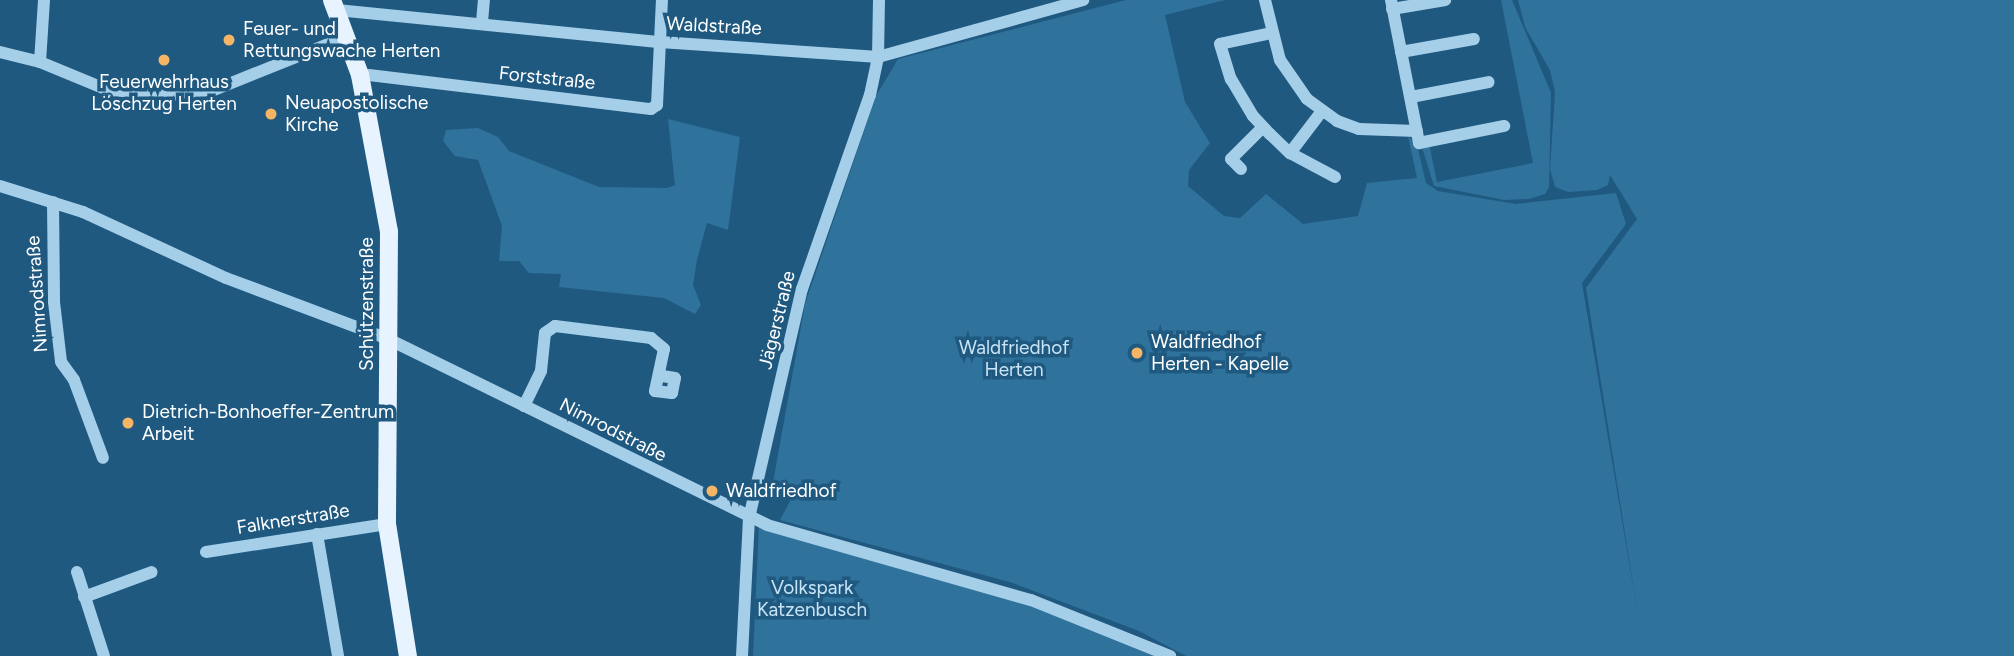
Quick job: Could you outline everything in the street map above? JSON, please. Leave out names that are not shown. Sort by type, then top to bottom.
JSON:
[{"type":"main road","name":"Schützenstraße","points":[[334,5],[372,128],[387,220],[387,524],[408,656]]},
{"type":"street","points":[[40,62],[44,0]]},
{"type":"street","points":[[482,22],[484,0]]},
{"type":"street","points":[[660,42],[662,0]]},
{"type":"street","name":"Jägerstraße","points":[[742,656],[749,517],[802,289],[870,95],[878,57],[879,0]]},
{"type":"street","name":"Waldstraße","points":[[334,5],[660,42],[878,57],[1083,0]]},
{"type":"street","points":[[1265,0],[1279,60],[1295,84],[1322,111],[1359,129],[1418,131]]},
{"type":"street","points":[[1445,0],[1391,5],[1419,143],[1504,126]]},
{"type":"street","points":[[1271,33],[1220,44],[1237,91],[1263,127],[1290,153],[1335,177]]},
{"type":"street","points":[[0,52],[40,62],[108,90],[199,96],[346,37]]},
{"type":"street","points":[[1401,52],[1474,39]]},
{"type":"street","name":"Forststraße","points":[[369,75],[651,109],[657,105],[660,42]]},
{"type":"street","points":[[1411,97],[1489,82]]},
{"type":"street","points":[[1290,153],[1322,111]]},
{"type":"street","points":[[1241,169],[1231,159],[1263,127]]},
{"type":"street","name":"Nimrodstraße","points":[[0,186],[53,202],[226,278],[388,339],[749,517],[1031,600],[1170,656]]},
{"type":"street","name":"Nimrodstraße","points":[[53,202],[61,362],[74,380],[103,458]]},
{"type":"street","points":[[524,406],[541,371],[545,333],[555,326],[651,338],[664,349],[662,376]]},
{"type":"street","name":"Falknerstraße","points":[[206,552],[387,524]]},
{"type":"street","points":[[317,534],[338,656]]},
{"type":"street","points":[[77,572],[104,656]]},
{"type":"street","points":[[85,597],[152,572]]},
{"type":"green space","name":"Waldfriedhof Herten","points":[[1126,0],[1225,0],[1165,15],[1185,102],[1210,143],[1189,170],[1188,186],[1224,216],[1240,218],[1266,194],[1303,224],[1358,216],[1367,183],[1417,178],[1408,136],[1417,145],[1426,183],[1438,191],[1516,204],[1616,193],[1626,224],[1582,283],[1637,609],[1586,288],[1637,219],[1610,175],[1608,185],[1597,190],[1568,192],[1555,187],[1550,169],[1555,92],[1550,70],[1525,27],[1518,0],[2014,0],[2014,656],[1186,656],[1139,631],[1013,583],[780,520],[791,499],[772,488],[805,304],[876,96],[898,59]]},
{"type":"green space","points":[[1501,0],[1512,0],[1551,93],[1549,187],[1545,194],[1529,199],[1504,200],[1434,186],[1421,144],[1429,143],[1437,182],[1533,163]]},
{"type":"green space","points":[[668,119],[740,137],[728,230],[707,223],[697,260],[693,285],[701,305],[695,314],[664,298],[559,287],[561,274],[529,273],[519,261],[499,261],[502,226],[478,160],[455,156],[443,141],[446,130],[478,128],[498,137],[509,151],[599,187],[667,188],[675,185]]},
{"type":"green space","name":"Volkspark Katzenbusch","points":[[759,524],[1029,600],[1158,656],[753,656]]},
{"type":"place","name":"Feuer- und Rettungswache Herten","points":[[229,40]]},
{"type":"place","name":"Feuerwehrhaus Löschzug Herten","points":[[164,60]]},
{"type":"place","name":"Neuapostolische Kirche","points":[[271,114]]},
{"type":"place","name":"Waldfriedhof Herten - Kapelle","points":[[1137,353]]},
{"type":"place","name":"Dietrich-Bonhoeffer-Zentrum Arbeit","points":[[128,423]]},
{"type":"place","name":"Waldfriedhof","points":[[712,491]]}]
